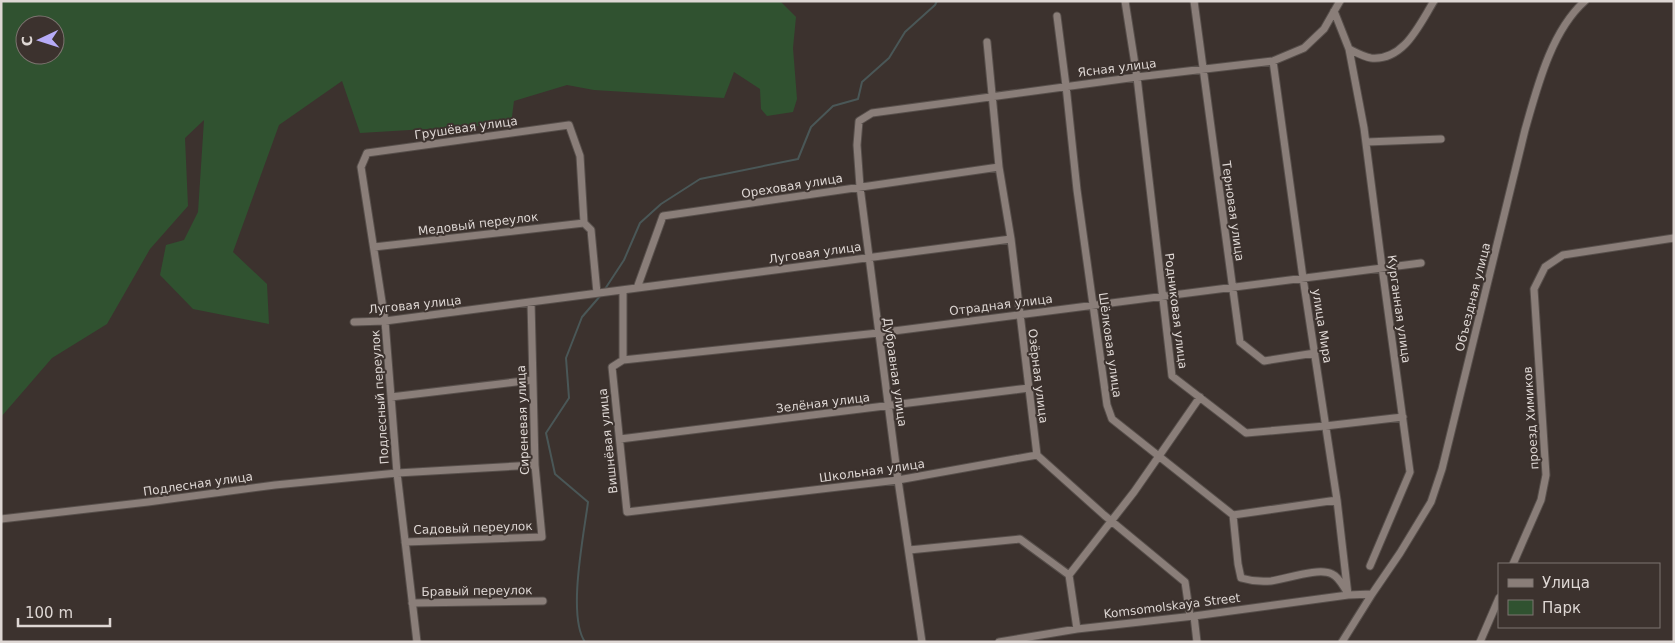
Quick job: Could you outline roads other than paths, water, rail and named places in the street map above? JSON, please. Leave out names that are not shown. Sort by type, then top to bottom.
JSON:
[{"type":"street","name":"Родниковая улица","points":[[1125,1],[1137,77],[1172,376],[1246,432],[1325,426],[1402,417]]},
{"type":"street","name":"Терновая улица","points":[[1194,1],[1240,342],[1264,361],[1314,353]]},
{"type":"street","name":"Ясная улица","points":[[872,113],[1203,68],[1273,61],[1304,48],[1324,29],[1340,1]]},
{"type":"street","points":[[1349,49],[1370,58],[1388,57],[1408,43],[1434,1]]},
{"type":"street","name":"Объездная улица","points":[[1342,642],[1431,502],[1442,469],[1525,130],[1540,77],[1559,34],[1585,1]]},
{"type":"street","name":"Курганная улица","points":[[1334,11],[1349,49],[1367,142],[1410,472],[1370,566]]},
{"type":"street","name":"Шёлковая улица","points":[[1057,16],[1077,190],[1107,405],[1112,418],[1233,515]]},
{"type":"street","name":"Озёрная улица","points":[[987,42],[999,167],[1011,239],[1037,455]]},
{"type":"street","name":"улица Мира","points":[[1273,61],[1303,278],[1337,500],[1348,595]]},
{"type":"street","name":"Дубравная улица","points":[[872,113],[858,121],[860,187],[898,480],[922,642]]},
{"type":"street","name":"Грушёвая улица","points":[[367,153],[569,126],[580,156],[584,223]]},
{"type":"street","points":[[1367,142],[1441,139]]},
{"type":"street","name":"Подлесный переулок","points":[[367,153],[361,167],[386,321],[397,473],[417,642]]},
{"type":"street","name":"Ореховая улица","points":[[637,288],[663,216],[999,167]]},
{"type":"street","points":[[584,223],[592,230],[597,293]]},
{"type":"street","name":"Медовый переулок","points":[[374,247],[584,223]]},
{"type":"street","name":"проезд Химиков","points":[[1513,563],[1541,500],[1546,475],[1534,289],[1545,267],[1563,254],[1674,238]]},
{"type":"street","name":"Луговая улица","points":[[354,322],[386,321],[1011,239]]},
{"type":"street","name":"Отрадная улица","points":[[623,360],[878,333],[1421,263]]},
{"type":"street","name":"Вишнёвая улица","points":[[623,290],[623,360],[612,367],[627,512],[709,504]]},
{"type":"street","name":"Сиреневая улица","points":[[531,302],[535,465],[542,537]]},
{"type":"street","points":[[391,397],[532,380]]},
{"type":"street","name":"Зелёная улица","points":[[620,439],[1028,388]]},
{"type":"street","points":[[1069,575],[1138,486],[1200,397]]},
{"type":"street","points":[[1037,455],[1185,582],[1197,642]]},
{"type":"street","name":"Школьная улица","points":[[709,504],[898,480],[1037,455]]},
{"type":"street","name":"Подлесная улица","points":[[1,519],[275,485],[397,473],[535,465]]},
{"type":"street","points":[[1337,500],[1233,515],[1240,578],[1251,581],[1270,581],[1323,572],[1332,574],[1340,581],[1348,595]]},
{"type":"street","name":"Садовый переулок","points":[[405,542],[542,537]]},
{"type":"street","points":[[909,550],[1020,539],[1069,575],[1077,629]]},
{"type":"street","name":"Komsomolskaya Street","points":[[999,642],[1077,629],[1348,595],[1372,594]]},
{"type":"street","points":[[1480,642],[1498,600]]},
{"type":"street","name":"Бравый переулок","points":[[412,603],[543,601]]},
{"type":"waterway","points":[[605,289],[624,260],[640,223],[661,204],[700,179],[798,159],[811,127],[833,106],[858,99],[862,82],[889,58],[905,32],[937,1]]},
{"type":"waterway","points":[[585,642],[580,630],[577,614],[577,595],[588,502],[555,474],[546,433],[569,398],[566,358],[582,317],[601,295]]}]
